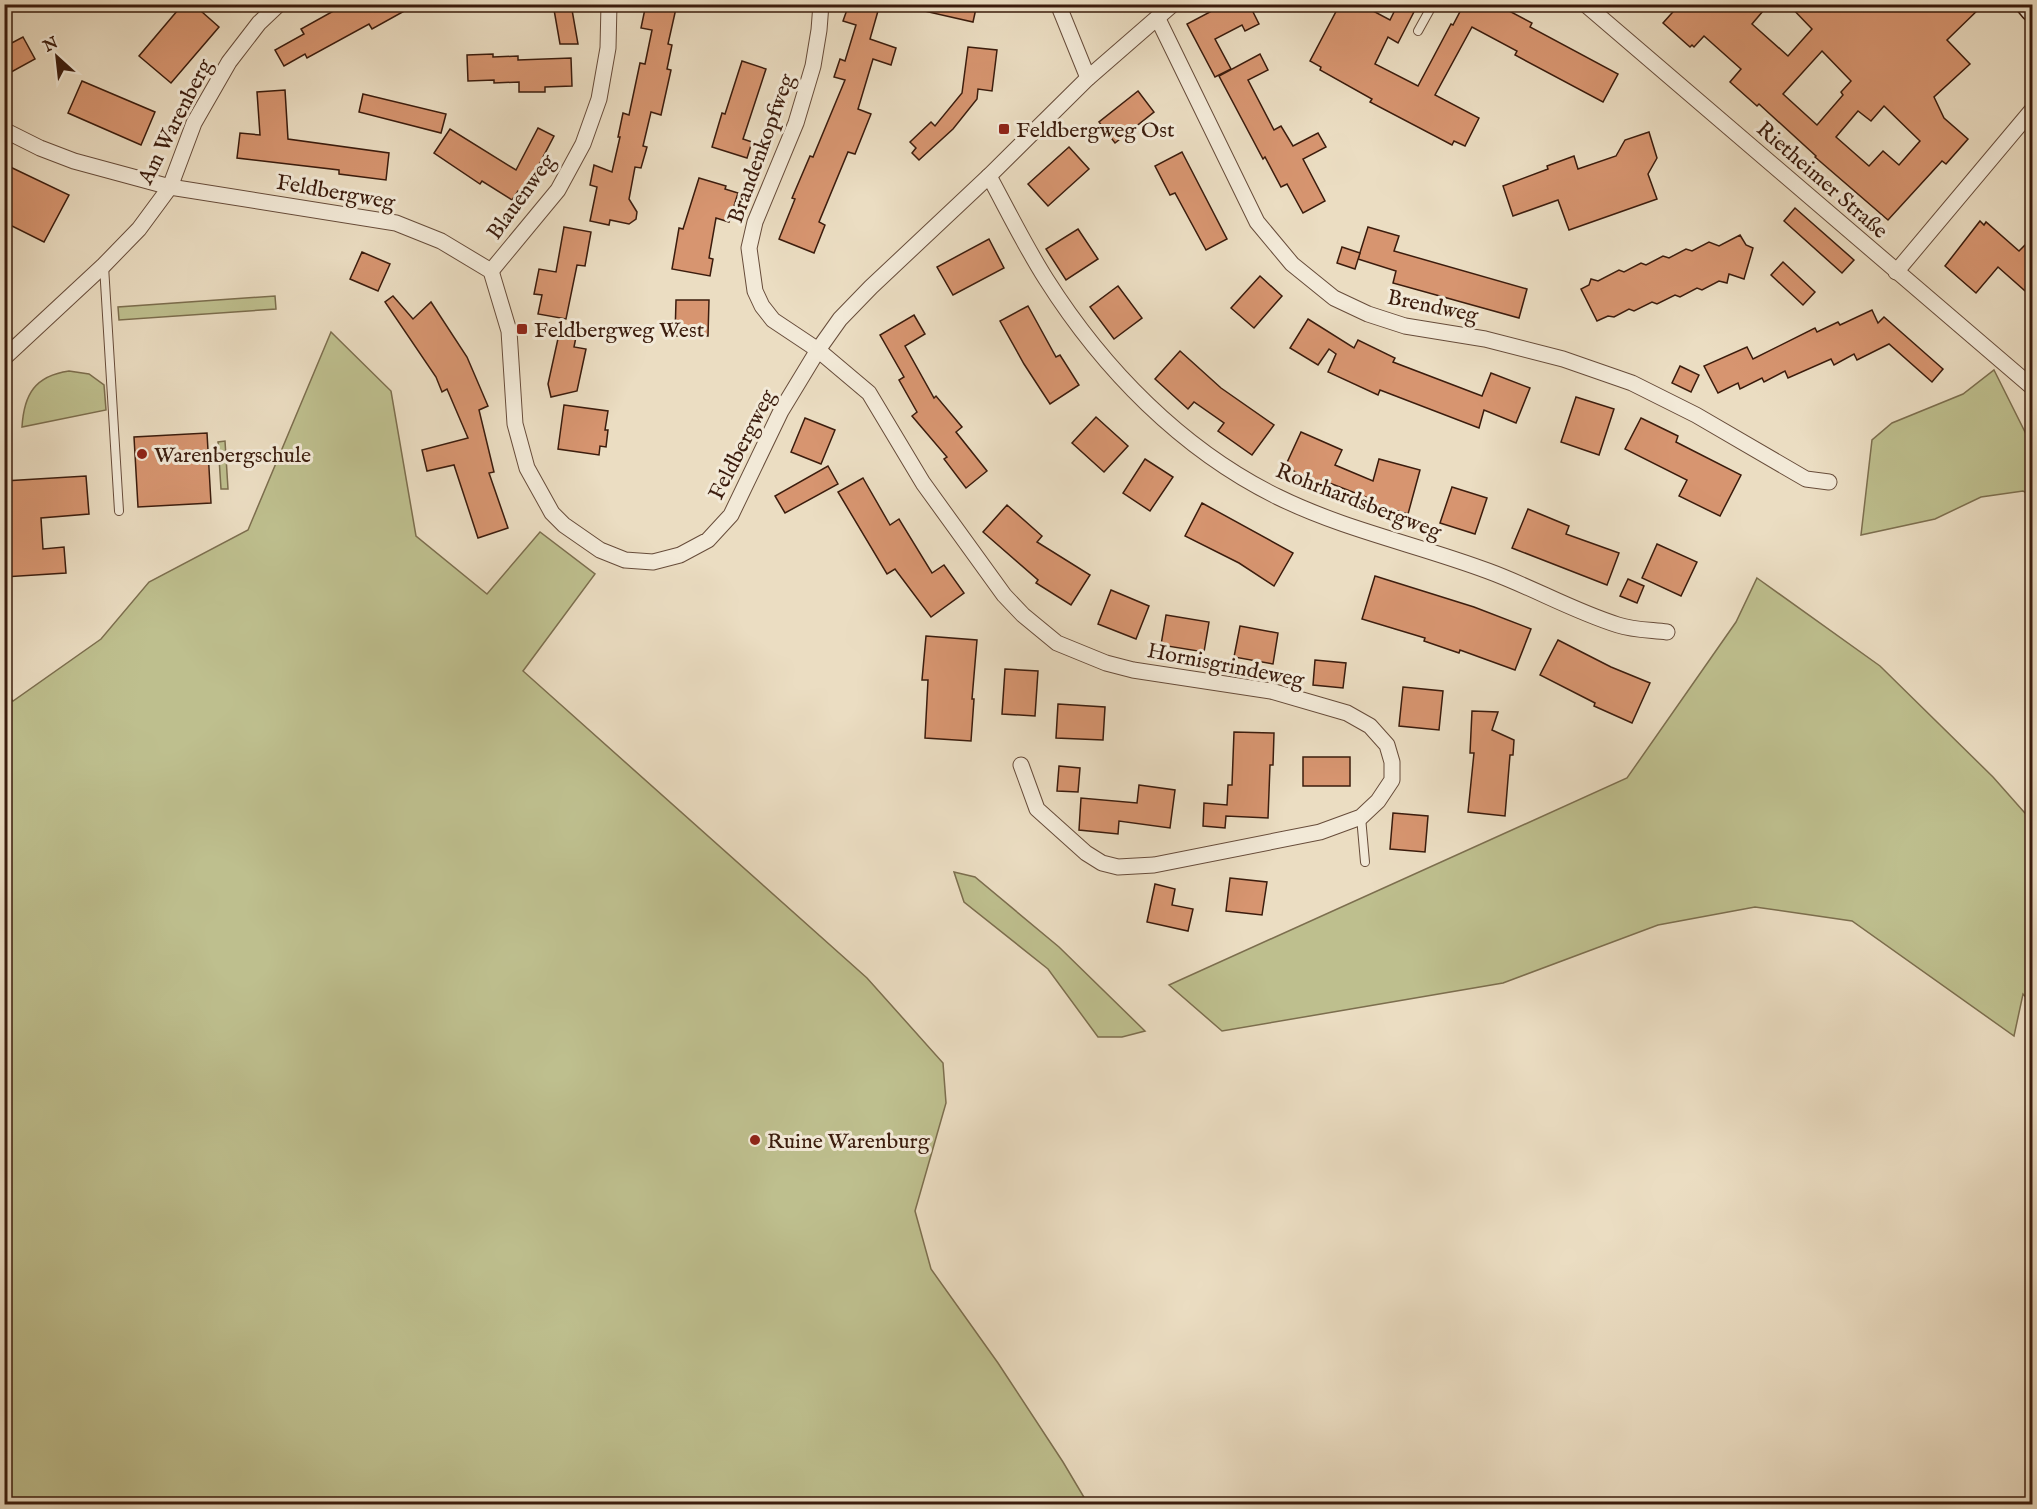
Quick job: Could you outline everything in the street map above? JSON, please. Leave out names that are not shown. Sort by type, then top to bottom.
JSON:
[{"type":"street","name":"Am Warenberg","points":[[4,358],[104,265],[139,229],[170,187],[194,123],[230,62],[259,23],[279,4]]},
{"type":"street","name":"Blauenweg","points":[[491,271],[558,190],[583,144],[601,89],[608,48],[609,4]]},
{"type":"street","name":"Brandenkopfweg","points":[[818,350],[773,320],[762,306],[755,291],[749,248],[755,222],[796,123],[813,66],[821,4]]},
{"type":"street","points":[[1058,4],[1088,78]]},
{"type":"street","name":"Feldbergweg","points":[[4,130],[40,148],[74,161],[170,187],[396,223],[441,241],[491,271],[509,331],[515,424],[526,468],[540,496],[564,525],[600,550],[625,560],[653,562],[680,555],[708,540],[731,515],[781,411],[840,319],[990,176],[1088,78],[1173,4]]},
{"type":"street","name":"Rietheimer Straße","points":[[1585,4],[2032,387]]},
{"type":"street","points":[[2027,4],[2032,10]]},
{"type":"street","name":"Brendweg","points":[[1158,19],[1257,222],[1292,264],[1334,298],[1368,314],[1405,326],[1485,339],[1563,359],[1632,383],[1696,415],[1806,479],[1828,482]]},
{"type":"street","points":[[1896,272],[2032,110]]},
{"type":"street","name":"Rohrhardsbergweg","points":[[990,176],[1046,279],[1082,331],[1170,426],[1223,464],[1278,497],[1335,520],[1488,571],[1620,626],[1667,632]]},
{"type":"street","name":"Hornisgrindeweg","points":[[818,350],[869,393],[922,483],[1004,595],[1023,615],[1058,643],[1106,663],[1133,670],[1271,691],[1347,713],[1370,726],[1387,745],[1392,762],[1392,780],[1378,801],[1361,818],[1320,832],[1154,865],[1118,867],[1102,863],[1086,853],[1037,809],[1021,765]]},
{"type":"lane","points":[[1418,31],[1433,4]]},
{"type":"lane","points":[[104,265],[119,511]]},
{"type":"lane","points":[[1361,818],[1365,862]]},
{"type":"green space","points":[[275,296],[276,309],[119,320],[118,307]]},
{"type":"green space","points":[[331,332],[391,391],[416,536],[487,594],[540,532],[595,574],[523,671],[867,978],[943,1063],[946,1103],[915,1211],[931,1269],[998,1363],[1088,1504],[5,1504],[5,693],[13,701],[101,639],[149,582],[248,530]]},
{"type":"green space","points":[[1994,370],[2032,446],[2032,497],[2023,491],[1981,497],[1935,519],[1861,535],[1872,440],[1892,423],[1963,394]]},
{"type":"green space","points":[[69,371],[89,374],[104,385],[106,410],[22,427],[25,405],[34,388],[48,377]]},
{"type":"green space","points":[[225,441],[228,489],[221,489],[218,442]]},
{"type":"green space","points":[[1757,578],[1880,666],[1993,777],[2032,821],[2032,1004],[2023,994],[2014,1036],[1852,921],[1755,907],[1658,925],[1503,983],[1222,1031],[1169,985],[1627,778],[1736,622]]},
{"type":"green space","points":[[954,872],[975,877],[1059,947],[1145,1031],[1122,1037],[1098,1037],[1048,969],[964,902]]},
{"type":"building","points":[[183,4],[193,4],[219,27],[171,83],[139,56]]},
{"type":"building","points":[[346,4],[417,4],[372,29],[369,24],[307,58],[305,54],[284,66],[275,50],[304,34],[301,29]]},
{"type":"building","points":[[553,4],[571,4],[578,44],[560,44]]},
{"type":"building","points":[[646,4],[677,4],[668,44],[672,45],[667,69],[671,70],[661,115],[651,112],[643,146],[647,147],[641,168],[635,167],[629,199],[637,212],[636,219],[629,224],[610,220],[609,225],[590,221],[597,187],[590,185],[594,165],[612,172],[623,113],[629,115],[640,63],[645,64],[652,30],[641,28]]},
{"type":"building","points":[[849,4],[880,4],[870,39],[896,48],[891,65],[873,59],[858,109],[871,114],[855,154],[848,152],[819,222],[825,225],[814,253],[779,239],[795,199],[792,198],[810,156],[813,157],[845,80],[834,77],[840,59],[845,61],[856,25],[843,21]]},
{"type":"building","points":[[924,4],[977,4],[973,22],[924,11]]},
{"type":"building","points":[[1225,4],[1249,4],[1259,24],[1245,31],[1242,25],[1215,39],[1231,69],[1215,77],[1187,24]]},
{"type":"building","points":[[1340,4],[1360,4],[1390,20],[1398,4],[1418,4],[1398,43],[1388,37],[1375,64],[1418,86],[1464,4],[1496,4],[1532,23],[1530,27],[1618,74],[1603,102],[1515,55],[1517,51],[1472,27],[1435,95],[1479,118],[1465,146],[1454,141],[1452,145],[1370,102],[1372,99],[1320,70],[1321,67],[1310,61]]},
{"type":"building","points":[[1680,4],[1769,4],[1752,24],[1788,56],[1812,29],[1788,4],[1984,4],[1947,40],[1970,64],[1934,97],[1944,118],[1968,139],[1946,164],[1942,161],[1888,220],[1815,157],[1759,104],[1757,106],[1730,82],[1741,69],[1704,36],[1694,47],[1692,45],[1690,47],[1663,23]],"holes":[[[1822,51],[1851,81],[1841,92],[1843,95],[1817,125],[1783,94]],[[1884,106],[1920,141],[1899,165],[1883,151],[1869,166],[1836,137],[1858,111],[1871,121]]]},
{"type":"building","points":[[23,37],[35,59],[4,76],[4,47]]},
{"type":"building","points":[[968,47],[997,50],[992,91],[978,89],[977,99],[953,129],[919,160],[912,153],[916,148],[910,142],[931,122],[935,126],[962,93]]},
{"type":"building","points":[[493,54],[493,57],[518,56],[518,60],[571,58],[572,86],[545,87],[545,92],[519,92],[519,82],[468,81],[467,55]]},
{"type":"building","points":[[1260,54],[1268,70],[1248,80],[1274,130],[1281,126],[1293,146],[1318,133],[1326,147],[1303,159],[1325,201],[1303,213],[1287,184],[1281,187],[1265,157],[1263,159],[1219,76]]},
{"type":"building","points":[[742,61],[766,69],[743,139],[752,142],[747,158],[712,147]]},
{"type":"building","points":[[82,81],[155,112],[141,145],[68,113]]},
{"type":"building","points":[[285,90],[288,139],[389,153],[386,180],[339,174],[339,170],[237,158],[240,133],[260,135],[257,92]]},
{"type":"building","points":[[1138,91],[1154,112],[1115,143],[1099,122]]},
{"type":"building","points":[[363,94],[446,114],[441,133],[359,112]]},
{"type":"building","points":[[538,128],[554,136],[531,180],[535,182],[526,196],[518,191],[512,200],[482,181],[480,184],[434,153],[450,129],[516,170]]},
{"type":"building","points":[[1649,132],[1657,158],[1648,174],[1657,199],[1569,230],[1558,200],[1513,216],[1503,186],[1548,169],[1547,166],[1574,156],[1578,169],[1616,156],[1625,140]]},
{"type":"building","points":[[1069,147],[1089,169],[1048,206],[1028,184]]},
{"type":"building","points":[[1182,152],[1227,239],[1206,250],[1175,193],[1170,195],[1155,166]]},
{"type":"building","points":[[4,164],[69,195],[44,242],[4,222]]},
{"type":"building","points":[[699,178],[726,186],[725,189],[738,193],[729,222],[716,218],[709,258],[713,259],[710,276],[672,269],[679,228],[683,229]]},
{"type":"building","points":[[1795,208],[1854,260],[1842,273],[1784,221]]},
{"type":"building","points":[[1980,221],[1984,225],[1986,222],[2019,251],[2032,238],[2032,297],[1998,267],[1976,293],[1945,266]]},
{"type":"building","points":[[564,227],[591,232],[585,266],[577,265],[566,319],[538,314],[542,295],[534,294],[539,269],[556,272]]},
{"type":"building","points":[[1368,227],[1399,236],[1394,251],[1527,289],[1519,318],[1393,283],[1396,271],[1358,259]]},
{"type":"building","points":[[1078,229],[1098,259],[1066,280],[1046,249]]},
{"type":"building","points":[[1740,235],[1746,245],[1753,248],[1744,279],[1729,274],[1727,283],[1719,281],[1702,290],[1697,288],[1680,297],[1675,295],[1657,304],[1652,302],[1634,311],[1629,309],[1614,317],[1608,316],[1597,321],[1581,289],[1589,285],[1591,279],[1598,281],[1619,270],[1624,272],[1641,263],[1646,265],[1663,256],[1669,258],[1686,249],[1692,251],[1709,242],[1719,246]]},
{"type":"building","points":[[989,239],[1004,268],[953,295],[937,267]]},
{"type":"building","points":[[1342,247],[1360,253],[1355,269],[1337,263]]},
{"type":"building","points":[[362,252],[390,264],[378,291],[350,279]]},
{"type":"building","points":[[1783,262],[1815,292],[1803,305],[1771,275]]},
{"type":"building","points":[[1260,276],[1282,296],[1254,328],[1231,308]]},
{"type":"building","points":[[1118,286],[1142,318],[1114,339],[1090,307]]},
{"type":"building","points":[[393,296],[413,319],[431,302],[467,357],[488,406],[479,410],[494,472],[489,473],[508,528],[478,538],[454,465],[427,471],[422,450],[468,438],[447,389],[442,392],[436,377],[385,302]]},
{"type":"building","points":[[676,300],[709,300],[708,336],[675,336]]},
{"type":"building","points":[[1028,306],[1056,357],[1060,355],[1079,385],[1050,404],[1000,321]]},
{"type":"building","points":[[1872,310],[1878,323],[1884,317],[1943,369],[1932,382],[1889,344],[1857,360],[1854,354],[1834,365],[1831,359],[1788,378],[1785,371],[1764,382],[1762,378],[1740,389],[1738,383],[1718,393],[1704,366],[1747,347],[1753,359],[1815,328],[1817,332],[1838,322],[1840,325]]},
{"type":"building","points":[[914,315],[925,334],[905,346],[934,398],[936,396],[962,427],[956,432],[987,471],[966,488],[944,459],[947,457],[912,416],[917,412],[899,380],[904,377],[880,335]]},
{"type":"building","points":[[1308,319],[1354,348],[1358,340],[1395,358],[1393,362],[1482,396],[1491,373],[1530,388],[1516,423],[1484,410],[1479,428],[1380,390],[1378,395],[1328,372],[1336,354],[1329,349],[1318,365],[1290,348]]},
{"type":"building","points":[[577,332],[574,347],[586,349],[577,391],[551,397],[548,384],[559,334]]},
{"type":"building","points":[[1180,351],[1221,388],[1274,425],[1252,455],[1218,431],[1224,423],[1194,402],[1188,409],[1155,379]]},
{"type":"building","points":[[1680,366],[1699,375],[1691,392],[1672,383]]},
{"type":"building","points":[[1576,397],[1614,409],[1599,455],[1561,442]]},
{"type":"building","points":[[564,405],[608,411],[605,430],[608,430],[606,447],[600,446],[599,455],[558,449]]},
{"type":"building","points":[[1096,417],[1128,446],[1104,472],[1072,443]]},
{"type":"building","points":[[805,418],[835,430],[821,464],[791,452]]},
{"type":"building","points":[[1641,418],[1678,436],[1676,442],[1741,475],[1720,516],[1679,496],[1687,480],[1625,449]]},
{"type":"building","points":[[1301,432],[1342,450],[1335,465],[1373,481],[1379,459],[1420,470],[1408,514],[1367,502],[1368,498],[1327,482],[1326,486],[1285,467]]},
{"type":"building","points":[[207,433],[211,503],[138,507],[134,437]]},
{"type":"building","points":[[1145,459],[1173,477],[1150,511],[1123,493]]},
{"type":"building","points":[[828,466],[838,484],[785,513],[775,496]]},
{"type":"building","points":[[86,476],[89,514],[41,518],[43,549],[64,547],[66,573],[4,577],[4,481]]},
{"type":"building","points":[[863,478],[890,525],[899,519],[932,573],[944,565],[964,593],[931,617],[895,569],[887,574],[838,492]]},
{"type":"building","points":[[1452,487],[1487,498],[1475,534],[1440,523]]},
{"type":"building","points":[[1202,503],[1293,553],[1274,586],[1239,563],[1185,536]]},
{"type":"building","points":[[1007,505],[1042,536],[1037,542],[1090,575],[1071,605],[1036,583],[1038,580],[983,532]]},
{"type":"building","points":[[1528,509],[1569,526],[1566,534],[1619,553],[1607,585],[1512,548]]},
{"type":"building","points":[[1657,544],[1697,562],[1681,596],[1642,578]]},
{"type":"building","points":[[1375,576],[1474,607],[1531,629],[1515,670],[1460,650],[1459,653],[1424,641],[1425,638],[1362,619]]},
{"type":"building","points":[[1628,579],[1644,586],[1637,603],[1620,596]]},
{"type":"building","points":[[1111,590],[1149,606],[1136,639],[1098,624]]},
{"type":"building","points":[[1166,615],[1209,622],[1204,652],[1161,645]]},
{"type":"building","points":[[1240,626],[1278,633],[1273,664],[1234,657]]},
{"type":"building","points":[[926,636],[977,640],[971,741],[925,738],[928,680],[922,680]]},
{"type":"building","points":[[1558,640],[1611,667],[1650,683],[1632,723],[1594,706],[1595,703],[1540,675]]},
{"type":"building","points":[[1315,660],[1346,663],[1343,688],[1313,685]]},
{"type":"building","points":[[1005,669],[1038,671],[1035,716],[1002,714]]},
{"type":"building","points":[[1403,687],[1443,691],[1439,730],[1399,726]]},
{"type":"building","points":[[1058,704],[1105,707],[1103,740],[1056,738]]},
{"type":"building","points":[[1472,711],[1498,712],[1492,730],[1514,740],[1513,755],[1510,755],[1505,816],[1468,812],[1474,753],[1470,753]]},
{"type":"building","points":[[1234,732],[1274,733],[1268,818],[1226,816],[1225,828],[1203,826],[1204,803],[1227,805],[1228,785],[1232,785]]},
{"type":"building","points":[[1303,757],[1350,757],[1350,786],[1303,786]]},
{"type":"building","points":[[1059,766],[1080,768],[1078,792],[1057,791]]},
{"type":"building","points":[[1139,785],[1175,790],[1170,828],[1119,821],[1118,834],[1079,830],[1081,798],[1137,803]]},
{"type":"building","points":[[1393,813],[1428,816],[1425,852],[1390,849]]},
{"type":"building","points":[[1230,878],[1267,882],[1262,915],[1226,911]]},
{"type":"building","points":[[1155,884],[1175,889],[1172,905],[1193,909],[1188,931],[1147,922]]},
{"type":"place","name":"Feldbergweg Ost","points":[[1004,129]]},
{"type":"place","name":"Feldbergweg West","points":[[522,329]]},
{"type":"place","name":"Warenbergschule","points":[[142,454]]},
{"type":"place","name":"Ruine Warenburg","points":[[755,1140]]}]
